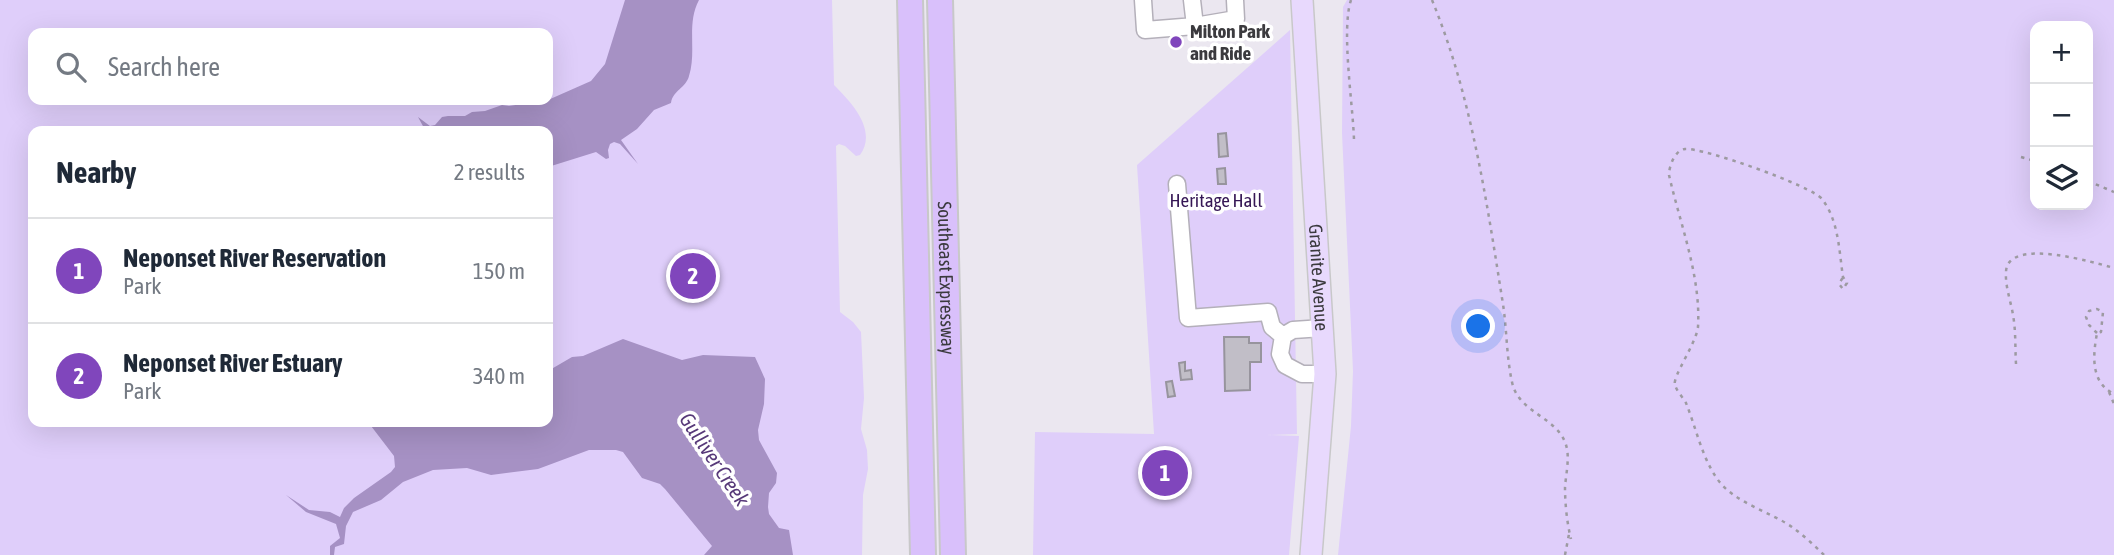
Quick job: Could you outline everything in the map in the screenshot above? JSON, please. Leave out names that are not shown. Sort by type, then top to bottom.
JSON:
[{"type":"highway","points":[[896,0],[908,555]]},
{"type":"highway","points":[[910,0],[923,555]]},
{"type":"highway","points":[[927,0],[940,555]]},
{"type":"highway","name":"Southeast Expressway","points":[[940,0],[953,555]]},
{"type":"main road","name":"Granite Avenue","points":[[1302,0],[1325,374],[1311,555]]},
{"type":"lane","points":[[1143,0],[1145,30],[1237,19],[1235,0]]},
{"type":"lane","points":[[1192,0],[1195,26]]},
{"type":"lane","points":[[1177,184],[1188,318],[1268,312],[1272,327],[1283,336]]},
{"type":"lane","points":[[1283,336],[1293,330],[1323,328]]},
{"type":"lane","points":[[1283,336],[1280,355],[1285,366],[1302,374],[1325,374]]},
{"type":"path","points":[[1351,0],[1348,45],[1354,140]]},
{"type":"path","points":[[1432,0],[1459,78],[1480,167],[1503,302],[1513,385],[1524,405],[1550,424],[1562,436],[1567,446],[1565,491],[1572,540]]},
{"type":"path","points":[[1824,555],[1792,527],[1738,498],[1724,487],[1716,477],[1683,396],[1675,386],[1675,377],[1695,344],[1698,326],[1695,281],[1669,175],[1672,160],[1680,150],[1703,152],[1814,192],[1824,201],[1836,225],[1843,277]]},
{"type":"path","points":[[2021,157],[2030,159]]},
{"type":"path","points":[[2093,183],[2114,192]]},
{"type":"path","points":[[2016,364],[2014,317],[2006,273],[2010,263],[2021,256],[2068,255],[2114,268]]},
{"type":"path","points":[[2097,333],[2086,317],[2090,311],[2098,309],[2103,312],[2104,317],[2101,332],[2097,333],[2093,355],[2095,370],[2103,387],[2114,394]]},
{"type":"path","points":[[2109,392],[2114,404]]},
{"type":"path","points":[[1565,555],[1569,530]]},
{"type":"green space","points":[[0,0],[832,0],[834,85],[860,117],[866,136],[860,155],[856,156],[845,146],[836,146],[840,312],[861,332],[864,398],[861,429],[867,450],[868,469],[863,495],[862,555],[0,555]]},
{"type":"green space","points":[[1347,0],[2114,0],[2114,555],[1338,555],[1351,426],[1353,371],[1342,133],[1343,7]]},
{"type":"green space","name":"Heritage Hall","points":[[1290,30],[1297,434],[1267,435],[1299,436],[1289,555],[1033,555],[1035,432],[1154,434],[1137,165]]},
{"type":"water","points":[[625,0],[699,0],[693,18],[692,57],[687,80],[674,95],[671,103],[654,110],[637,129],[621,140],[638,164],[620,144],[614,142],[608,150],[609,158],[606,159],[596,152],[553,165],[553,126],[430,126],[435,125],[442,117],[465,116],[502,105],[553,105],[553,98],[591,81],[605,64]]},
{"type":"water","points":[[418,117],[430,126],[423,126]]},
{"type":"water","name":"Gulliver Creek","points":[[623,339],[682,360],[703,355],[755,357],[765,379],[759,440],[777,473],[776,483],[769,493],[769,514],[779,528],[789,530],[793,555],[704,555],[712,546],[665,489],[660,484],[642,478],[623,452],[616,450],[589,450],[538,469],[491,475],[467,468],[433,470],[403,482],[381,500],[353,512],[346,526],[344,544],[335,547],[334,555],[330,555],[330,546],[340,538],[336,524],[306,512],[286,495],[309,510],[330,512],[340,517],[344,508],[354,498],[395,467],[394,456],[372,427],[553,427],[553,368],[572,357],[583,356]]},
{"type":"building","points":[[1226,133],[1228,156],[1219,157],[1218,134]]},
{"type":"building","points":[[1225,168],[1226,184],[1218,184],[1217,169]]},
{"type":"building","points":[[1224,337],[1249,337],[1249,343],[1261,343],[1261,362],[1250,362],[1250,390],[1225,391]]},
{"type":"building","points":[[1185,362],[1185,371],[1191,370],[1192,379],[1181,380],[1179,363]]},
{"type":"building","points":[[1172,381],[1175,396],[1168,397],[1166,382]]},
{"type":"place","name":"Milton Park and Ride","points":[[1176,42]]},
{"type":"place","name":"Neponset River Estuary","points":[[693,276]]},
{"type":"place","name":"Neponset River Reservation","points":[[1165,473]]}]
